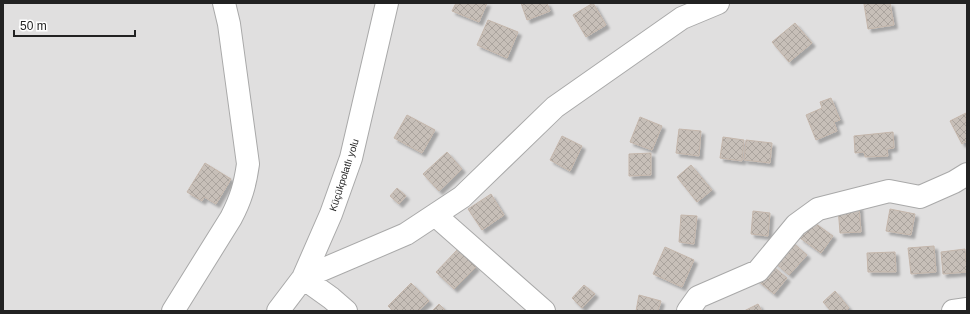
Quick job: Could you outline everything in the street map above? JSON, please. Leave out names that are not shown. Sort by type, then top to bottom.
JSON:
[{"type":"street","points":[[173,311],[231,218],[240,202],[245,185],[248,164],[229,24],[224,3]]},
{"type":"street","name":"Küçükpolatlı yolu","points":[[278,311],[303,278],[331,214],[351,158],[387,3]]},
{"type":"street","points":[[303,278],[406,234],[435,215],[462,197],[555,107],[682,18],[718,3]]},
{"type":"street","points":[[688,311],[698,297],[758,271],[796,225],[818,209],[889,191],[920,197],[954,182],[967,174]]},
{"type":"street","points":[[435,215],[544,311]]},
{"type":"street","points":[[303,278],[346,311]]},
{"type":"street","points":[[953,311],[967,308]]},
{"type":"shaded area","points":[[3,3],[967,3],[967,311],[3,311]]},
{"type":"building","points":[[456,3],[487,3],[479,22],[452,11]]},
{"type":"building","points":[[521,3],[547,3],[550,11],[527,20]]},
{"type":"building","points":[[593,3],[606,25],[586,37],[573,15]]},
{"type":"building","points":[[890,3],[894,25],[868,29],[864,4]]},
{"type":"building","points":[[488,20],[518,32],[507,58],[477,45]]},
{"type":"building","points":[[795,23],[812,43],[789,62],[772,42]]},
{"type":"building","points":[[831,98],[840,120],[834,122],[837,131],[816,140],[806,115],[822,108],[820,102]]},
{"type":"building","points":[[966,113],[967,141],[962,144],[950,121]]},
{"type":"building","points":[[407,115],[435,130],[422,153],[394,138]]},
{"type":"building","points":[[640,117],[662,126],[652,150],[630,142]]},
{"type":"building","points":[[679,129],[701,131],[699,156],[676,153]]},
{"type":"building","points":[[893,132],[894,148],[887,149],[888,156],[865,157],[864,152],[855,153],[854,136]]},
{"type":"building","points":[[562,136],[582,146],[570,171],[550,160]]},
{"type":"building","points":[[723,137],[744,140],[742,161],[720,158]]},
{"type":"building","points":[[746,140],[772,143],[770,163],[744,160]]},
{"type":"building","points":[[447,152],[462,169],[439,191],[423,174]]},
{"type":"building","points":[[651,153],[651,175],[629,176],[629,154]]},
{"type":"building","points":[[205,163],[231,179],[216,204],[204,197],[202,201],[187,192]]},
{"type":"building","points":[[691,165],[712,190],[697,202],[677,177]]},
{"type":"building","points":[[397,188],[406,196],[399,204],[390,196]]},
{"type":"building","points":[[491,194],[504,215],[482,230],[468,209]]},
{"type":"building","points":[[859,206],[861,232],[840,233],[838,207]]},
{"type":"building","points":[[890,209],[915,214],[911,235],[886,231]]},
{"type":"building","points":[[753,211],[770,213],[768,236],[751,234]]},
{"type":"building","points":[[681,215],[697,216],[694,244],[679,242]]},
{"type":"building","points":[[812,221],[833,236],[821,253],[800,238]]},
{"type":"building","points":[[791,241],[807,255],[789,275],[773,261]]},
{"type":"building","points":[[934,246],[936,272],[911,274],[908,248]]},
{"type":"building","points":[[665,247],[694,260],[682,287],[653,274]]},
{"type":"building","points":[[458,249],[476,267],[454,289],[436,272]]},
{"type":"building","points":[[965,249],[967,272],[943,274],[941,252]]},
{"type":"building","points":[[895,252],[896,272],[868,272],[867,253]]},
{"type":"building","points":[[769,263],[787,278],[774,294],[756,279]]},
{"type":"building","points":[[411,283],[429,301],[418,311],[393,311],[388,306]]},
{"type":"building","points":[[584,285],[595,294],[582,308],[572,298]]},
{"type":"building","points":[[835,291],[849,308],[845,311],[831,311],[823,302]]},
{"type":"building","points":[[639,295],[661,301],[658,311],[636,311]]},
{"type":"building","points":[[439,304],[446,311],[432,311]]},
{"type":"building","points":[[758,304],[762,311],[744,311]]}]
